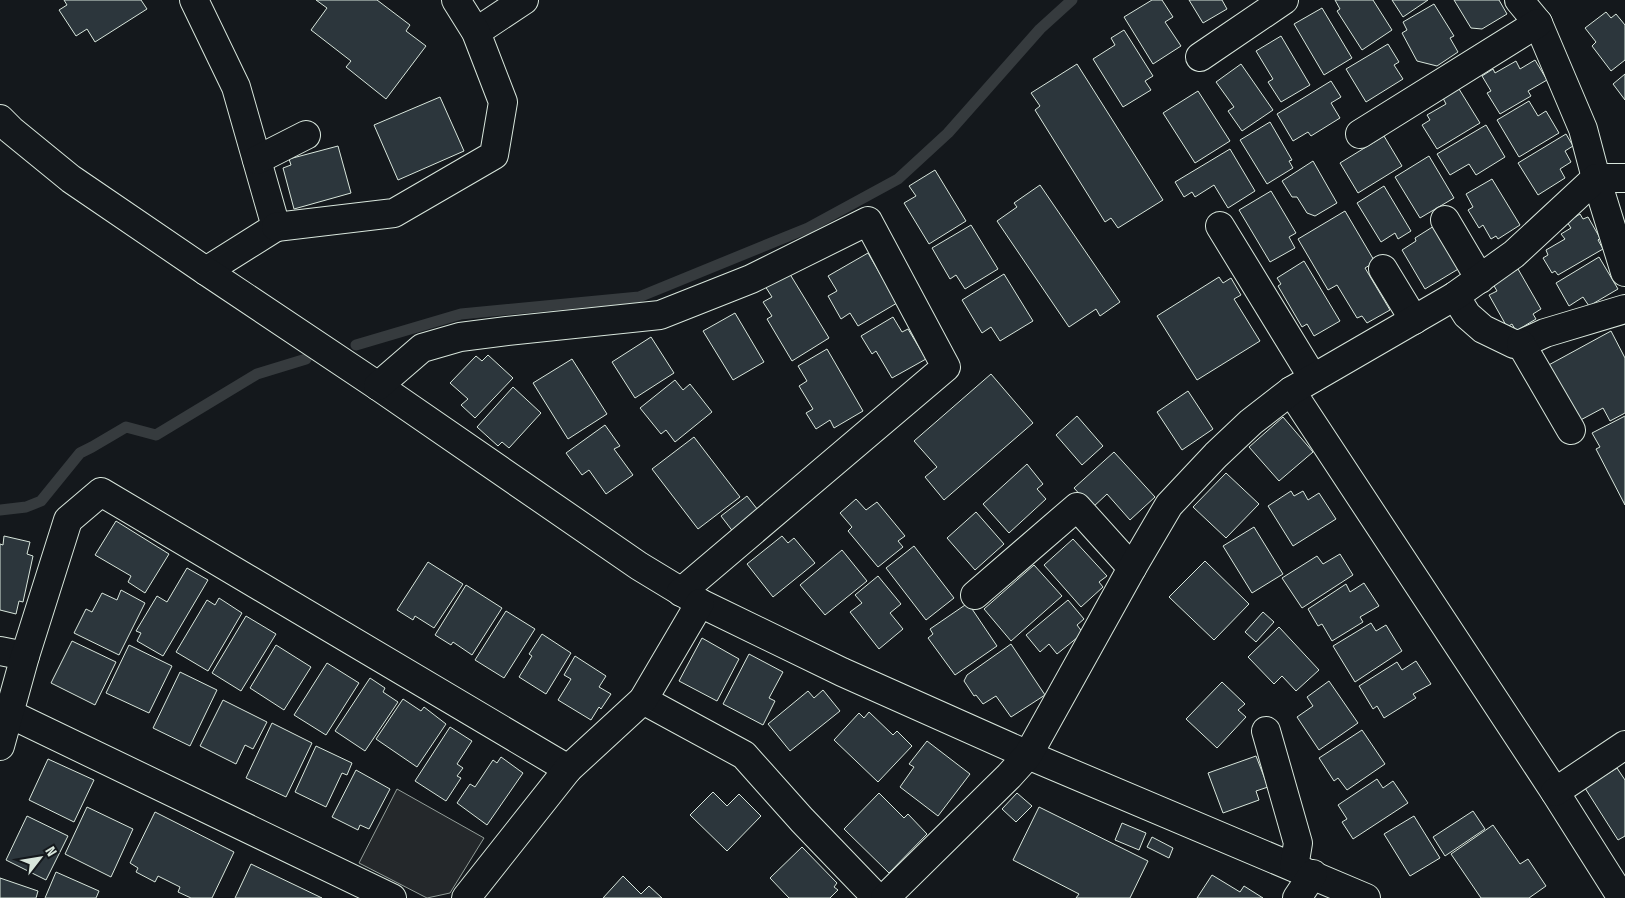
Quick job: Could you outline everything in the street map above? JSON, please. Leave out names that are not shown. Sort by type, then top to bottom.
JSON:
[{"type":"street","points":[[194,0],[236,87],[276,227]]},
{"type":"street","points":[[206,271],[276,227],[394,213],[494,155],[503,102],[476,32],[456,0]]},
{"type":"street","points":[[476,32],[524,0]]},
{"type":"street","points":[[1200,57],[1284,0]]},
{"type":"street","points":[[1519,0],[1538,23],[1584,129],[1596,178],[1625,272]]},
{"type":"street","points":[[1360,134],[1538,23]]},
{"type":"street","points":[[0,119],[71,179],[378,386],[639,566],[691,597],[842,672],[1028,754],[1366,898]]},
{"type":"street","points":[[257,160],[306,135]]},
{"type":"street","points":[[885,898],[1009,776],[1028,754],[1169,505],[1223,448],[1251,422],[1302,384],[1455,296],[1514,254],[1596,178],[1625,178]]},
{"type":"street","points":[[1445,220],[1480,278]]},
{"type":"street","points":[[378,386],[422,348],[460,337],[660,315],[751,279],[868,221],[946,367],[691,597],[643,700],[568,769],[466,898]]},
{"type":"street","points":[[1220,226],[1302,384],[1554,792],[1622,898]]},
{"type":"street","points":[[1383,269],[1414,320]]},
{"type":"street","points":[[1455,296],[1467,316],[1483,330],[1514,344],[1521,344],[1546,333],[1625,309]]},
{"type":"street","points":[[1521,344],[1571,430]]},
{"type":"street","points":[[0,746],[10,714],[13,654],[68,520],[101,492],[568,769]]},
{"type":"street","points":[[975,595],[1077,507],[1132,568]]},
{"type":"street","points":[[643,700],[744,755],[802,820],[877,898]]},
{"type":"street","points":[[10,714],[392,898]]},
{"type":"street","points":[[1266,731],[1298,843],[1303,871],[1297,898]]},
{"type":"street","points":[[1554,792],[1625,745]]},
{"type":"shaded area","points":[[397,789],[484,838],[450,893],[427,898],[359,863]]},
{"type":"building","points":[[64,0],[141,0],[147,9],[95,42],[87,29],[76,36],[59,10],[67,5]]},
{"type":"building","points":[[316,0],[377,0],[410,25],[406,31],[426,46],[386,99],[346,67],[351,61],[311,30],[327,8]]},
{"type":"building","points":[[1152,0],[1162,0],[1173,17],[1165,22],[1181,46],[1153,64],[1124,17]]},
{"type":"building","points":[[1189,0],[1222,0],[1227,9],[1203,23]]},
{"type":"building","points":[[1335,0],[1373,0],[1392,30],[1362,50],[1337,11],[1340,9]]},
{"type":"building","points":[[1392,0],[1428,0],[1403,17]]},
{"type":"building","points":[[1454,0],[1499,0],[1507,14],[1482,29],[1471,28]]},
{"type":"building","points":[[1434,4],[1454,36],[1450,38],[1458,52],[1437,66],[1417,61],[1402,33],[1407,30],[1403,22]]},
{"type":"building","points":[[1322,8],[1352,58],[1324,75],[1294,24]]},
{"type":"building","points":[[1606,12],[1611,18],[1616,14],[1625,25],[1625,60],[1611,71],[1592,46],[1596,42],[1585,28]]},
{"type":"building","points":[[1124,30],[1153,76],[1145,81],[1151,90],[1123,107],[1093,59],[1115,45],[1111,38]]},
{"type":"building","points":[[1281,36],[1310,85],[1281,102],[1268,82],[1273,79],[1256,51]]},
{"type":"building","points":[[1388,44],[1399,62],[1394,65],[1403,79],[1366,102],[1346,69]]},
{"type":"building","points":[[1535,60],[1547,80],[1528,91],[1531,96],[1500,114],[1487,93],[1491,91],[1482,76],[1493,69],[1495,73],[1516,61],[1520,69]]},
{"type":"building","points":[[1077,64],[1163,200],[1118,228],[1111,218],[1105,222],[1035,110],[1040,106],[1031,93]]},
{"type":"building","points":[[1241,64],[1273,110],[1242,131],[1228,111],[1234,107],[1216,82]]},
{"type":"building","points":[[1625,74],[1625,100],[1613,84]]},
{"type":"building","points":[[1331,81],[1341,97],[1331,103],[1340,118],[1311,136],[1308,132],[1293,141],[1277,114]]},
{"type":"building","points":[[1459,89],[1480,123],[1437,149],[1422,125],[1430,120],[1427,115],[1446,104],[1443,98]]},
{"type":"building","points":[[1198,91],[1230,141],[1195,163],[1163,113]]},
{"type":"building","points":[[440,97],[464,151],[398,180],[374,125]]},
{"type":"building","points":[[1529,101],[1538,116],[1546,111],[1559,133],[1519,157],[1497,120]]},
{"type":"building","points":[[1270,122],[1292,160],[1289,161],[1293,168],[1267,184],[1240,140]]},
{"type":"building","points":[[1486,125],[1505,157],[1476,175],[1469,164],[1450,175],[1437,154]]},
{"type":"building","points":[[1566,134],[1573,146],[1565,151],[1571,162],[1560,169],[1565,178],[1538,195],[1518,163]]},
{"type":"building","points":[[1384,136],[1402,166],[1358,193],[1340,163]]},
{"type":"building","points":[[338,146],[351,193],[294,209],[283,168],[291,165],[289,159]]},
{"type":"building","points":[[1230,149],[1255,191],[1228,208],[1214,185],[1195,197],[1192,192],[1184,197],[1175,182]]},
{"type":"building","points":[[1429,156],[1454,198],[1420,218],[1395,177]]},
{"type":"building","points":[[1313,161],[1337,203],[1315,216],[1307,213],[1297,197],[1292,197],[1282,181]]},
{"type":"building","points":[[935,170],[966,221],[929,244],[904,203],[916,196],[909,186]]},
{"type":"building","points":[[1492,179],[1520,225],[1498,239],[1496,236],[1491,239],[1483,225],[1479,228],[1468,210],[1473,207],[1466,194]]},
{"type":"building","points":[[1040,185],[1120,302],[1100,316],[1096,309],[1069,327],[997,221],[1017,207],[1014,203]]},
{"type":"building","points":[[1384,186],[1411,231],[1398,239],[1395,233],[1381,242],[1357,203]]},
{"type":"building","points":[[1271,191],[1296,233],[1289,237],[1295,248],[1270,262],[1239,210]]},
{"type":"building","points":[[1345,211],[1375,262],[1365,268],[1390,310],[1367,323],[1362,316],[1357,318],[1337,285],[1328,290],[1298,239]]},
{"type":"building","points":[[1580,214],[1583,219],[1588,217],[1600,238],[1598,240],[1603,249],[1558,275],[1555,271],[1552,273],[1543,258],[1548,255],[1546,250],[1565,239],[1561,234],[1571,228],[1567,222]]},
{"type":"building","points":[[971,225],[998,269],[965,289],[956,275],[950,279],[932,248]]},
{"type":"building","points":[[1434,226],[1460,268],[1425,289],[1402,250],[1416,241],[1415,238]]},
{"type":"building","points":[[868,253],[897,303],[858,326],[850,313],[841,319],[828,296],[837,291],[828,276]]},
{"type":"building","points":[[1599,257],[1618,289],[1589,306],[1583,297],[1569,306],[1556,283]]},
{"type":"building","points":[[1304,261],[1340,321],[1314,336],[1307,324],[1302,327],[1278,286],[1281,284],[1277,278]]},
{"type":"building","points":[[1518,269],[1541,309],[1533,314],[1536,319],[1516,331],[1512,324],[1507,327],[1489,295],[1497,291],[1493,284]]},
{"type":"building","points":[[788,271],[829,338],[792,361],[767,319],[772,316],[763,302],[772,297],[765,286]]},
{"type":"building","points":[[1004,274],[1033,321],[1000,341],[991,327],[982,333],[962,300]]},
{"type":"building","points":[[1219,277],[1223,283],[1231,278],[1241,295],[1234,299],[1260,341],[1197,380],[1157,316]]},
{"type":"building","points":[[735,313],[764,362],[733,380],[703,331]]},
{"type":"building","points":[[893,317],[902,332],[908,329],[926,359],[892,378],[876,351],[872,354],[861,336]]},
{"type":"building","points":[[1611,331],[1625,358],[1625,413],[1610,421],[1603,408],[1575,423],[1545,367]]},
{"type":"building","points":[[651,337],[674,373],[635,398],[612,362]]},
{"type":"building","points":[[827,349],[863,411],[834,428],[830,420],[816,429],[806,413],[813,409],[799,386],[807,381],[798,366]]},
{"type":"building","points":[[488,355],[513,378],[475,418],[461,405],[468,399],[450,383],[476,356],[482,361]]},
{"type":"building","points":[[572,359],[607,414],[568,439],[533,383]]},
{"type":"building","points":[[991,374],[1033,423],[944,500],[925,477],[937,467],[914,441]]},
{"type":"building","points":[[675,380],[683,390],[690,384],[712,412],[675,442],[666,430],[661,434],[640,408]]},
{"type":"building","points":[[513,387],[541,413],[509,448],[502,442],[498,446],[477,427]]},
{"type":"building","points":[[1188,391],[1213,429],[1182,450],[1157,412]]},
{"type":"building","points":[[1077,416],[1103,446],[1082,465],[1056,435]]},
{"type":"building","points":[[1625,416],[1625,505],[1596,449],[1600,447],[1592,433]]},
{"type":"building","points":[[1283,417],[1313,452],[1279,481],[1249,447]]},
{"type":"building","points":[[605,425],[620,446],[614,449],[633,475],[606,494],[589,470],[582,475],[566,453]]},
{"type":"building","points":[[694,437],[740,497],[698,529],[652,469]]},
{"type":"building","points":[[1114,452],[1155,497],[1130,520],[1107,494],[1092,508],[1074,488]]},
{"type":"building","points":[[1027,464],[1043,484],[1037,489],[1046,499],[1009,533],[983,504]]},
{"type":"building","points":[[1226,473],[1259,504],[1226,538],[1193,507]]},
{"type":"building","points":[[1291,491],[1294,496],[1303,491],[1308,500],[1319,493],[1336,519],[1293,546],[1268,506]]},
{"type":"building","points":[[747,496],[761,514],[734,533],[721,516]]},
{"type":"building","points":[[856,499],[866,510],[877,502],[905,536],[898,541],[903,547],[878,567],[848,531],[852,527],[840,513]]},
{"type":"building","points":[[976,512],[1004,544],[975,570],[947,538]]},
{"type":"building","points":[[116,521],[169,554],[145,593],[128,582],[131,576],[95,555]]},
{"type":"building","points":[[1254,527],[1283,574],[1252,593],[1223,546]]},
{"type":"building","points":[[4,536],[30,542],[27,554],[33,556],[23,602],[19,601],[16,614],[0,610],[0,544],[3,545]]},
{"type":"building","points":[[782,536],[788,543],[794,538],[815,563],[773,597],[747,564]]},
{"type":"building","points":[[1073,539],[1107,576],[1099,582],[1103,587],[1081,607],[1044,565]]},
{"type":"building","points":[[914,546],[954,598],[926,620],[886,568]]},
{"type":"building","points":[[842,550],[867,581],[825,615],[800,585]]},
{"type":"building","points":[[1340,554],[1353,575],[1302,608],[1282,578],[1317,556],[1323,564]]},
{"type":"building","points":[[1205,561],[1249,604],[1214,640],[1169,597]]},
{"type":"building","points":[[428,562],[463,584],[434,628],[415,616],[413,620],[397,610]]},
{"type":"building","points":[[1034,565],[1062,596],[1011,641],[984,609]]},
{"type":"building","points":[[187,568],[208,580],[163,656],[137,641],[141,633],[136,631],[157,596],[167,602]]},
{"type":"building","points":[[878,576],[901,604],[890,613],[903,629],[879,649],[850,612],[862,603],[855,595]]},
{"type":"building","points":[[1364,583],[1379,606],[1360,617],[1363,622],[1332,641],[1322,624],[1318,626],[1308,609],[1346,584],[1350,592]]},
{"type":"building","points":[[466,585],[502,608],[472,655],[453,642],[451,645],[435,635]]},
{"type":"building","points":[[121,590],[145,603],[119,655],[74,633],[86,609],[92,612],[102,593],[117,600]]},
{"type":"building","points":[[219,598],[242,613],[208,671],[176,652],[207,600],[215,605]]},
{"type":"building","points":[[1068,600],[1084,619],[1077,625],[1083,633],[1057,654],[1049,644],[1040,652],[1026,635]]},
{"type":"building","points":[[968,603],[997,646],[955,675],[928,638],[933,634],[930,629]]},
{"type":"building","points":[[506,611],[535,629],[504,678],[475,660]]},
{"type":"building","points":[[1263,612],[1274,622],[1256,642],[1245,632]]},
{"type":"building","points":[[246,616],[276,634],[241,691],[212,673]]},
{"type":"building","points":[[1371,623],[1376,631],[1386,625],[1402,651],[1355,682],[1333,646]]},
{"type":"building","points":[[1279,627],[1319,670],[1296,691],[1282,676],[1274,684],[1248,657]]},
{"type":"building","points":[[542,634],[571,653],[546,694],[519,677],[532,656],[529,654]]},
{"type":"building","points":[[702,638],[739,659],[717,701],[679,681]]},
{"type":"building","points":[[72,641],[116,662],[95,705],[51,683]]},
{"type":"building","points":[[1011,644],[1045,695],[1011,717],[996,696],[983,704],[976,695],[974,696],[964,681],[967,675]]},
{"type":"building","points":[[129,645],[172,666],[149,713],[106,693]]},
{"type":"building","points":[[276,645],[311,667],[284,710],[250,688]]},
{"type":"building","points":[[749,654],[783,672],[769,698],[775,701],[763,725],[723,704]]},
{"type":"building","points":[[575,656],[606,676],[599,687],[611,694],[601,709],[599,707],[591,720],[558,700],[571,679],[564,675]]},
{"type":"building","points":[[1416,661],[1431,684],[1413,694],[1416,698],[1384,718],[1377,706],[1373,709],[1359,686],[1397,662],[1402,670]]},
{"type":"building","points":[[327,663],[359,683],[326,735],[294,715]]},
{"type":"building","points":[[180,672],[217,690],[190,746],[153,728]]},
{"type":"building","points":[[370,678],[385,688],[383,692],[398,702],[365,751],[335,731]]},
{"type":"building","points":[[1329,681],[1358,723],[1319,750],[1297,717],[1313,706],[1307,697]]},
{"type":"building","points":[[1222,682],[1245,704],[1238,710],[1246,717],[1217,748],[1186,719]]},
{"type":"building","points":[[823,690],[840,711],[790,751],[768,724],[808,691],[814,698]]},
{"type":"building","points":[[403,699],[421,711],[424,707],[446,724],[417,767],[376,739]]},
{"type":"building","points":[[223,700],[267,722],[253,749],[245,745],[236,764],[200,746]]},
{"type":"building","points":[[869,712],[893,735],[897,731],[912,746],[878,782],[834,740],[859,713],[864,718]]},
{"type":"building","points":[[272,723],[312,743],[286,797],[246,778]]},
{"type":"building","points":[[450,727],[472,741],[457,764],[463,768],[457,776],[461,778],[446,801],[415,781]]},
{"type":"building","points":[[1362,730],[1385,764],[1347,790],[1338,778],[1334,781],[1319,758]]},
{"type":"building","points":[[927,741],[970,774],[938,816],[900,787],[914,767],[909,764]]},
{"type":"building","points":[[316,746],[352,763],[347,775],[342,773],[326,807],[295,792]]},
{"type":"building","points":[[1256,756],[1268,787],[1256,791],[1259,800],[1223,813],[1208,773]]},
{"type":"building","points":[[501,757],[523,773],[487,825],[457,803],[470,784],[475,787],[493,760],[497,763]]},
{"type":"building","points":[[48,759],[94,780],[74,822],[29,800]]},
{"type":"building","points":[[1617,768],[1625,780],[1625,836],[1618,840],[1585,788]]},
{"type":"building","points":[[356,770],[390,789],[369,829],[360,825],[358,830],[332,817]]},
{"type":"building","points":[[1377,779],[1383,788],[1393,781],[1408,803],[1353,839],[1342,822],[1347,819],[1338,805]]},
{"type":"building","points":[[713,792],[727,806],[739,794],[761,816],[727,851],[690,815]]},
{"type":"building","points":[[879,793],[904,818],[908,814],[927,834],[889,873],[844,829]]},
{"type":"building","points":[[1017,793],[1032,806],[1016,822],[1002,809]]},
{"type":"building","points":[[87,807],[133,829],[111,877],[65,854]]},
{"type":"building","points":[[1039,807],[1148,861],[1130,898],[1076,898],[1079,894],[1013,860]]},
{"type":"building","points":[[1473,811],[1485,829],[1445,856],[1433,837]]},
{"type":"building","points":[[155,812],[234,852],[212,898],[191,898],[178,892],[180,887],[158,876],[155,882],[136,872],[138,868],[130,863]]},
{"type":"building","points":[[27,816],[68,836],[46,880],[6,860]]},
{"type":"building","points":[[1414,816],[1440,858],[1410,876],[1384,834]]},
{"type":"building","points":[[1122,823],[1146,833],[1139,850],[1115,840]]},
{"type":"building","points":[[1493,825],[1520,864],[1528,859],[1546,886],[1529,898],[1481,898],[1451,854]]},
{"type":"building","points":[[1152,837],[1173,848],[1169,858],[1147,847]]},
{"type":"building","points":[[802,847],[837,883],[834,887],[838,890],[830,898],[789,898],[770,878]]},
{"type":"building","points":[[251,864],[322,898],[235,898]]},
{"type":"building","points":[[56,872],[99,891],[96,898],[45,898]]},
{"type":"building","points":[[1212,875],[1240,892],[1244,886],[1263,898],[1197,898]]},
{"type":"building","points":[[623,876],[641,894],[649,886],[662,898],[603,898]]},
{"type":"building","points":[[0,878],[38,891],[36,898],[0,898]]},
{"type":"waterway","points":[[356,345],[461,314],[639,297],[808,228],[898,179],[948,133],[1040,29],[1072,0]]},
{"type":"waterway","points":[[0,510],[26,507],[41,501],[80,453],[126,427],[156,435],[257,374],[306,359]]}]
